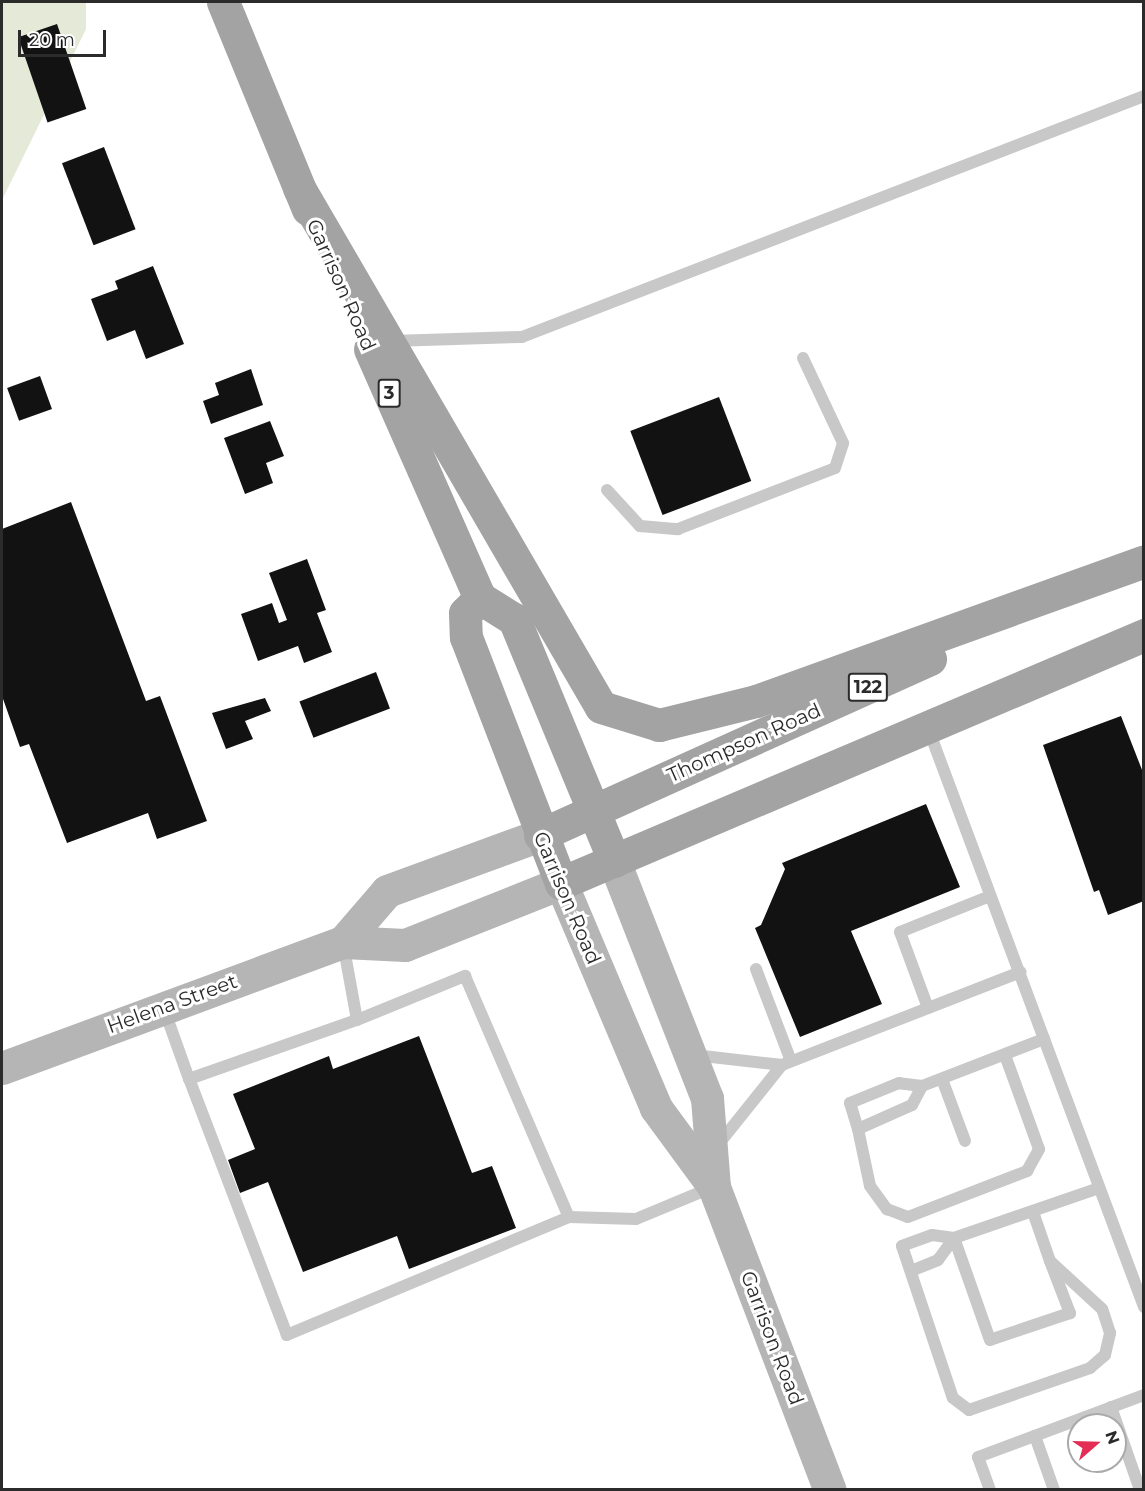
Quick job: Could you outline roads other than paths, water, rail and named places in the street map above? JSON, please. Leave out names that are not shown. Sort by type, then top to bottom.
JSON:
[{"type":"main road","name":"Garrison Road","points":[[223,2],[299,188],[480,598],[514,619],[614,861],[707,1098],[714,1150],[714,1187]]},
{"type":"main road","points":[[299,188],[601,707],[659,724],[756,701],[1143,562]]},
{"type":"main road","name":"Thompson Road","points":[[540,834],[1143,562]]},
{"type":"main road","name":"Garrison Road","points":[[480,598],[465,613],[466,637],[540,834],[656,1108],[714,1187],[830,1490]]},
{"type":"main road","name":"122","points":[[561,883],[1143,635]]},
{"type":"main road","name":"Helena Street","points":[[343,942],[387,891],[540,834]]},
{"type":"main road","name":"Helena Street","points":[[2,1068],[343,942],[405,945],[561,883]]},
{"type":"lane","points":[[386,341],[522,337],[1143,96]]},
{"type":"lane","points":[[607,490],[640,526],[678,529],[835,468],[843,443],[804,358]]},
{"type":"lane","points":[[927,727],[1143,1308]]},
{"type":"lane","points":[[928,1008],[900,932],[990,896]]},
{"type":"lane","points":[[343,942],[357,1020]]},
{"type":"lane","points":[[756,969],[786,1063]]},
{"type":"lane","points":[[689,1054],[786,1063],[1020,972]]},
{"type":"lane","points":[[189,1079],[357,1020],[465,976],[569,1217]]},
{"type":"lane","points":[[163,1008],[287,1335],[569,1217],[636,1219],[714,1187]]},
{"type":"lane","points":[[1005,1055],[1039,1149],[1027,1171],[908,1217],[887,1209],[870,1186],[860,1157],[858,1128],[850,1103],[899,1083],[922,1086],[1044,1039]]},
{"type":"lane","points":[[714,1150],[786,1063]]},
{"type":"lane","points":[[942,1079],[965,1141]]},
{"type":"lane","points":[[858,1128],[912,1106],[922,1086]]},
{"type":"lane","points":[[1050,1261],[1102,1309],[1110,1333],[1105,1355],[1090,1368],[969,1410],[953,1398],[902,1246],[932,1235],[954,1238],[1100,1188]]},
{"type":"lane","points":[[954,1238],[990,1340],[1070,1313],[1033,1212]]},
{"type":"lane","points":[[911,1270],[938,1260],[954,1238]]},
{"type":"lane","points":[[990,1490],[978,1457],[1143,1395]]},
{"type":"lane","points":[[1111,1407],[1140,1490]]},
{"type":"lane","points":[[1035,1436],[1054,1490]]},
{"type":"lane","points":[[1132,1468],[1143,1475]]}]
